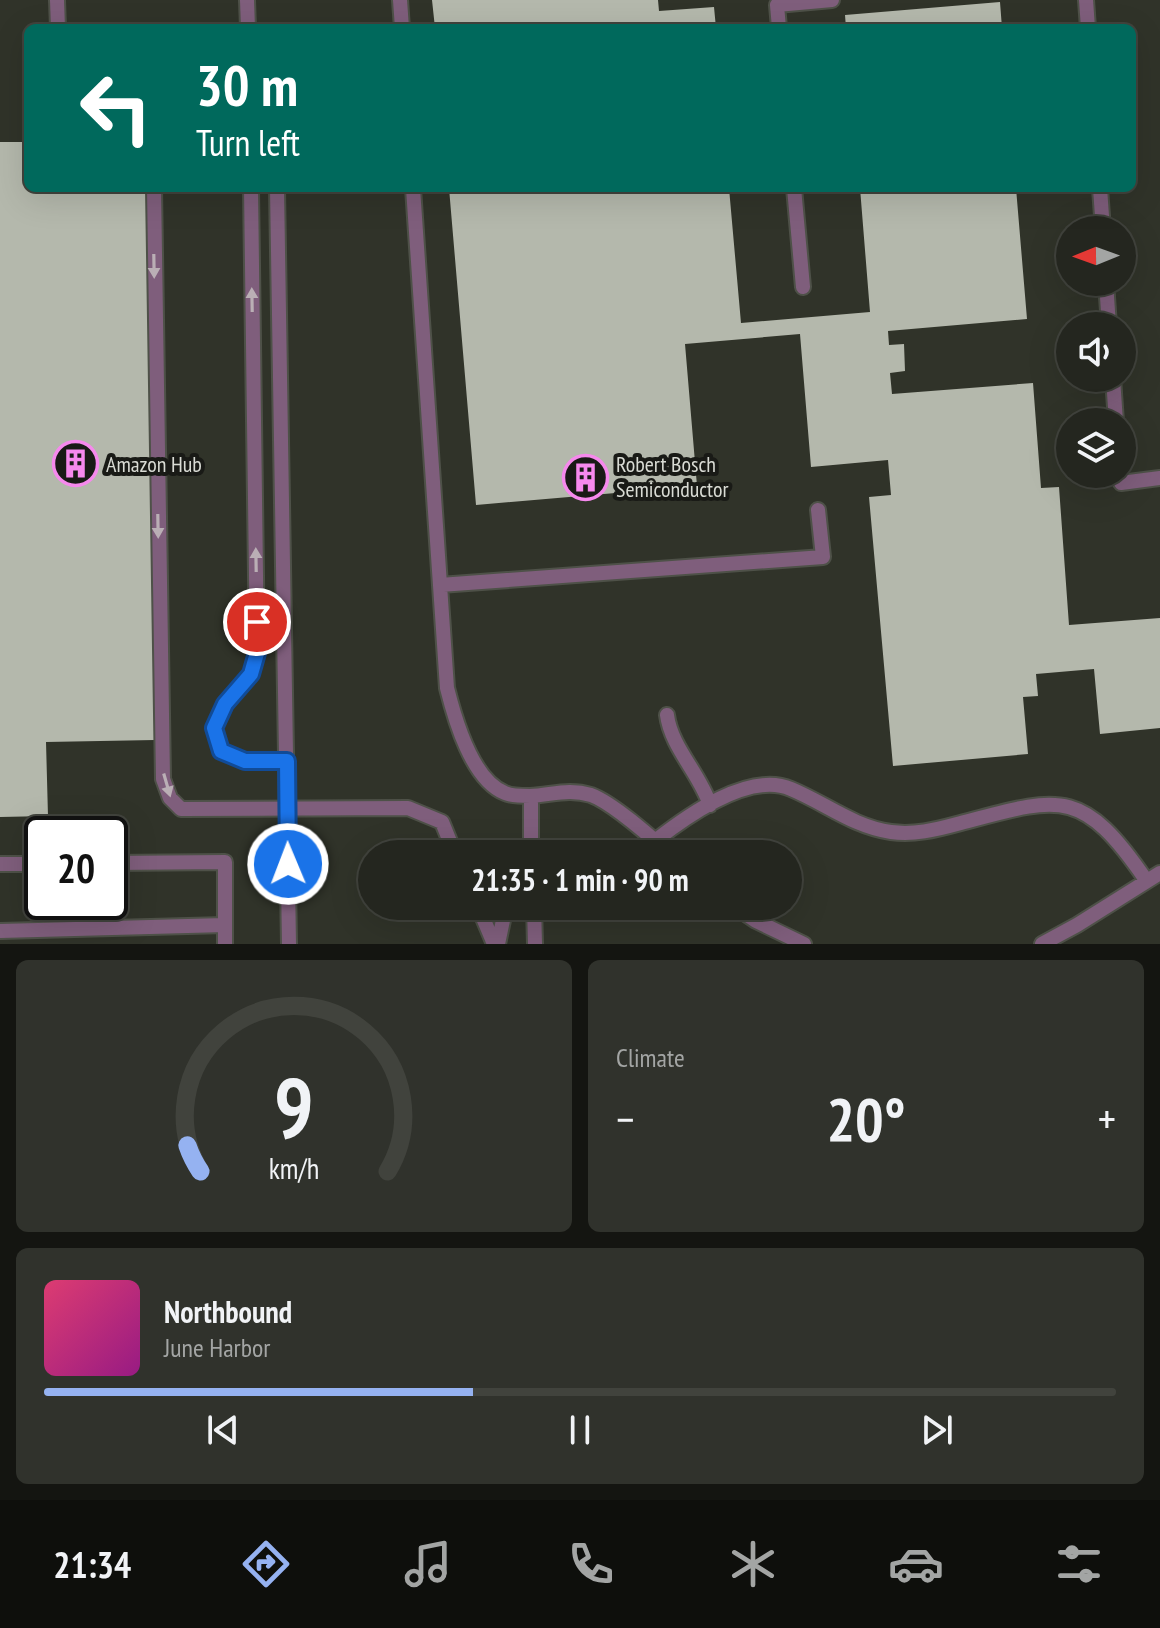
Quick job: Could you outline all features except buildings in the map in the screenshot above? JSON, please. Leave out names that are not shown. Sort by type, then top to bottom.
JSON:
[{"type":"lane","points":[[57,0],[58,24]]},
{"type":"lane","points":[[247,0],[248,24]]},
{"type":"lane","points":[[400,0],[402,24]]},
{"type":"lane","points":[[778,24],[775,3],[832,0]]},
{"type":"lane","points":[[1086,0],[1088,24]]},
{"type":"lane","points":[[154,192],[163,779],[170,798],[181,809],[408,808],[442,822],[449,840]]},
{"type":"lane","points":[[251,192],[257,653],[251,674],[225,704],[214,728],[221,751],[245,761],[287,761]]},
{"type":"lane","points":[[277,192],[289,944]]},
{"type":"lane","points":[[413,192],[447,688],[465,744],[483,776],[505,793],[531,796],[573,791],[594,796],[654,840]]},
{"type":"lane","points":[[794,192],[803,287]]},
{"type":"lane","points":[[1100,192],[1102,216]]},
{"type":"lane","points":[[1136,481],[1160,478]]},
{"type":"lane","points":[[440,585],[823,557],[818,510]]},
{"type":"lane","points":[[667,715],[669,727],[705,787],[710,805]]},
{"type":"lane","points":[[657,840],[728,793],[759,786],[788,787],[868,826],[892,832],[924,833],[1036,804],[1059,804],[1084,811],[1106,831],[1146,880]]},
{"type":"lane","points":[[531,796],[531,840]]},
{"type":"lane","points":[[128,863],[225,862],[225,944]]},
{"type":"lane","points":[[0,864],[24,864]]},
{"type":"lane","points":[[1042,944],[1160,873]]},
{"type":"lane","points":[[485,920],[496,944]]},
{"type":"lane","points":[[496,944],[502,920]]},
{"type":"lane","points":[[534,920],[535,944]]},
{"type":"lane","points":[[755,920],[804,944]]},
{"type":"lane","points":[[0,931],[225,925]]},
{"type":"place","name":"Amazon Hub","points":[[75,464]]},
{"type":"place","name":"Robert Bosch Semiconductor","points":[[585,477]]},
{"type":"route","points":[[257,622],[257,653],[251,674],[225,704],[214,728],[221,751],[245,761],[287,761],[288,864]]}]
